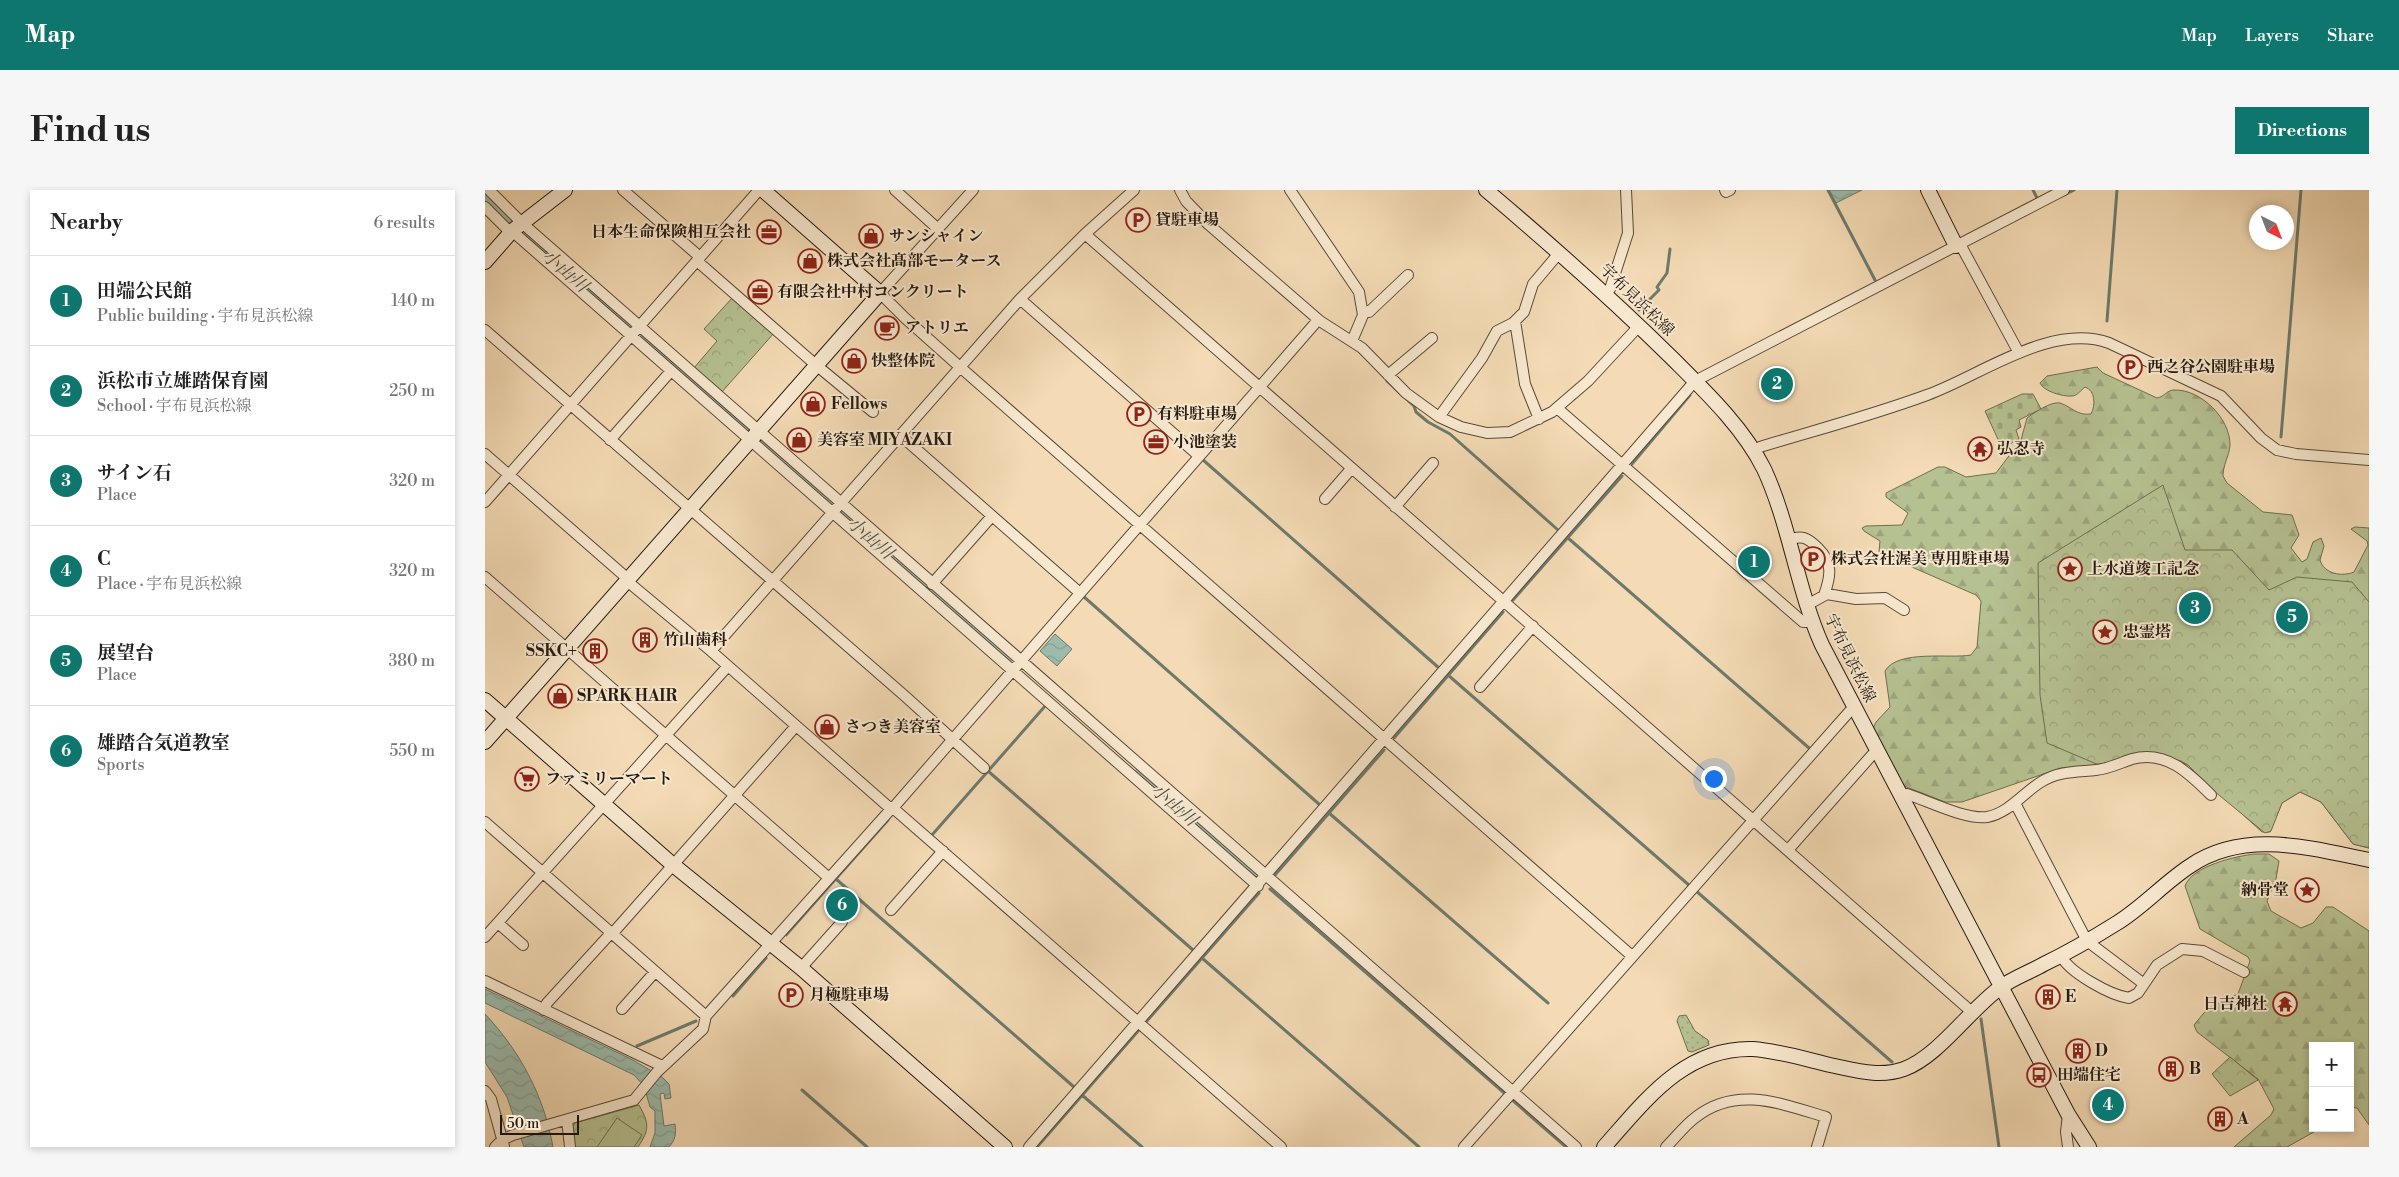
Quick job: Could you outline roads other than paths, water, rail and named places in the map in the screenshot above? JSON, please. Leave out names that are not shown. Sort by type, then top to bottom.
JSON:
[{"type":"street","points":[[489,190],[516,228]]},
{"type":"street","points":[[485,262],[516,228],[565,190]]},
{"type":"street","points":[[623,190],[816,365],[873,412]]},
{"type":"street","points":[[485,502],[759,190]]},
{"type":"street","points":[[763,190],[880,293],[960,367],[1632,956]]},
{"type":"street","points":[[895,190],[937,228]]},
{"type":"street","points":[[485,742],[937,228],[973,190]]},
{"type":"street","points":[[711,651],[1020,299],[1085,234],[1134,190]]},
{"type":"street","points":[[1180,190],[1186,201],[1208,224],[1318,320],[1352,341],[1407,393],[1439,417],[1474,431],[1500,433],[1519,429],[1557,408],[1588,381],[1639,326]]},
{"type":"street","points":[[1290,190],[1359,292],[1363,311],[1352,341]]},
{"type":"street","name":"宇布見浜松線","points":[[1486,190],[1606,293],[1695,381],[1754,451],[1772,489],[1807,605],[1822,646],[2068,1114],[2089,1147]]},
{"type":"street","points":[[1606,293],[1610,289],[1627,239],[1627,190]]},
{"type":"street","points":[[1725,190],[1726,192],[1730,190]]},
{"type":"street","points":[[1928,190],[2019,353]]},
{"type":"street","points":[[1029,1147],[1385,740],[1695,381],[2063,190]]},
{"type":"street","points":[[485,207],[516,228],[984,638],[1128,765],[1258,886]]},
{"type":"street","points":[[1085,234],[1973,1012]]},
{"type":"street","points":[[1439,417],[1483,358],[1497,331],[1524,312],[1533,284],[1560,252]]},
{"type":"street","points":[[1363,311],[1369,312],[1408,275]]},
{"type":"street","points":[[1020,299],[1199,456]]},
{"type":"street","points":[[485,1091],[491,1100],[500,1145],[513,1135],[628,1103],[639,1094],[660,1069],[703,1029],[705,1016],[892,809],[1318,320]]},
{"type":"street","points":[[1515,320],[1523,374],[1539,419]]},
{"type":"street","points":[[485,330],[906,697],[984,768]]},
{"type":"street","points":[[635,332],[671,371],[754,436]]},
{"type":"street","points":[[1388,375],[1432,338]]},
{"type":"street","points":[[1754,451],[1761,447],[1927,395],[2019,353],[2056,342],[2086,339],[2101,340],[2221,396],[2261,438],[2277,450],[2296,454],[2369,460]]},
{"type":"street","points":[[610,440],[671,371]]},
{"type":"street","points":[[1557,408],[1803,622],[1813,622]]},
{"type":"street","points":[[900,435],[1080,593]]},
{"type":"street","points":[[485,454],[627,580],[1281,1147]]},
{"type":"street","points":[[1395,507],[1433,463]]},
{"type":"street","points":[[1325,499],[1351,469]]},
{"type":"street","points":[[837,509],[932,584],[984,638]]},
{"type":"street","points":[[932,584],[992,516]]},
{"type":"street","points":[[1787,540],[1798,536],[1807,538],[1825,555],[1830,570],[1825,595],[1815,603],[1807,605]]},
{"type":"street","points":[[485,577],[829,878]]},
{"type":"street","points":[[1825,595],[1856,599],[1885,598],[1903,610]]},
{"type":"street","points":[[1480,687],[1533,626]]},
{"type":"street","points":[[485,937],[728,666]]},
{"type":"street","points":[[485,700],[672,864],[801,968],[1005,1147]]},
{"type":"street","points":[[1464,1147],[1849,712],[1855,708]]},
{"type":"street","points":[[544,1010],[796,726]]},
{"type":"street","points":[[1788,850],[1872,755],[1878,752]]},
{"type":"street","points":[[1902,796],[1907,794],[1980,817],[1995,814],[2015,803],[2050,777],[2073,771],[2105,768],[2141,758],[2159,760],[2185,769],[2211,795]]},
{"type":"street","points":[[1128,765],[1265,877],[1509,1095],[1575,1147]]},
{"type":"street","points":[[2015,803],[2087,941],[2144,984]]},
{"type":"street","points":[[485,822],[705,1016]]},
{"type":"street","points":[[1605,1147],[1660,1084],[1683,1067],[1709,1056],[1751,1049],[1779,1053],[1866,1073],[1894,1072],[1920,1060],[2001,986],[2087,941],[2138,909],[2190,866],[2227,849],[2270,844],[2304,847],[2369,860]]},
{"type":"street","points":[[891,910],[943,852]]},
{"type":"street","points":[[801,968],[842,922]]},
{"type":"street","points":[[498,923],[523,944]]},
{"type":"street","points":[[2061,956],[2064,962],[2095,984],[2118,996],[2134,997],[2157,965],[2182,949],[2203,951],[2244,972]]},
{"type":"street","points":[[622,1009],[655,972]]},
{"type":"street","points":[[485,981],[660,1069]]},
{"type":"street","points":[[1666,1147],[1703,1111],[1724,1102],[1747,1098],[1769,1100],[1826,1117],[1817,1147]]},
{"type":"street","points":[[2068,1114],[2066,1132],[2068,1147]]},
{"type":"street","points":[[567,1120],[570,1147]]},
{"type":"water","points":[[1829,190],[1862,190],[1836,203]]},
{"type":"water","points":[[1055,634],[1072,649],[1057,666],[1040,651]]},
{"type":"water","points":[[485,989],[631,1059],[662,1077],[669,1084],[671,1098],[665,1099],[664,1093],[660,1094],[664,1126],[675,1124],[675,1136],[669,1147],[650,1147],[655,1133],[655,1111],[650,1107],[644,1086],[634,1075],[485,1003]]},
{"type":"water","points":[[485,1014],[509,1043],[529,1075],[549,1128],[553,1147],[524,1147],[507,1097],[485,1062]]},
{"type":"waterway","points":[[1828,190],[1875,280]]},
{"type":"waterway","points":[[2033,190],[2037,198]]},
{"type":"waterway","points":[[2064,195],[2074,190]]},
{"type":"waterway","points":[[2107,321],[2117,190]]},
{"type":"waterway","points":[[2281,437],[2301,190]]},
{"type":"waterway","name":"小山川","points":[[485,195],[523,233],[1004,657]]},
{"type":"waterway","points":[[1639,310],[1659,290],[1657,287],[1667,273],[1670,249]]},
{"type":"waterway","points":[[1387,381],[1414,406],[1416,412],[1428,422],[1450,434],[1558,530]]},
{"type":"waterway","points":[[1632,464],[1690,395]]},
{"type":"waterway","points":[[1202,459],[1439,668]]},
{"type":"waterway","points":[[1513,600],[1622,476]]},
{"type":"waterway","points":[[1568,538],[1809,748]]},
{"type":"waterway","points":[[1083,596],[1320,805]]},
{"type":"waterway","points":[[1394,738],[1503,612]]},
{"type":"waterway","points":[[1448,675],[1690,886]]},
{"type":"waterway","points":[[932,835],[1046,705]]},
{"type":"waterway","points":[[1275,875],[1384,750]]},
{"type":"waterway","points":[[988,771],[1193,950]]},
{"type":"waterway","name":"小山川","points":[[1141,777],[1257,878]]},
{"type":"waterway","points":[[1329,813],[1548,1003]]},
{"type":"waterway","points":[[786,935],[888,820]]},
{"type":"waterway","points":[[836,879],[1074,1087]]},
{"type":"waterway","points":[[1270,889],[1566,1147]]},
{"type":"waterway","points":[[1695,890],[1892,1062]]},
{"type":"waterway","points":[[1146,1022],[1259,893]]},
{"type":"waterway","points":[[733,996],[766,958]]},
{"type":"waterway","points":[[1202,958],[1419,1147]]},
{"type":"waterway","points":[[1981,1019],[1999,1147]]},
{"type":"waterway","points":[[637,1046],[696,1021]]},
{"type":"waterway","points":[[1037,1147],[1139,1030]]},
{"type":"waterway","points":[[802,1090],[867,1147]]},
{"type":"waterway","points":[[1082,1095],[1142,1147]]},
{"type":"place","name":"貸駐車場","points":[[1138,220]]},
{"type":"place","name":"日本生命保険相互会社","points":[[769,232]]},
{"type":"place","name":"サンシャイン","points":[[871,236]]},
{"type":"place","name":"株式会社髙部モータース","points":[[810,261]]},
{"type":"place","name":"有限会社中村コンクリート","points":[[760,292]]},
{"type":"place","name":"アトリエ","points":[[887,328]]},
{"type":"place","name":"快整体院","points":[[854,361]]},
{"type":"place","name":"西之谷公園駐車場","points":[[2130,367]]},
{"type":"place","name":"浜松市立雄踏保育園","points":[[1777,384]]},
{"type":"place","name":"Fellows","points":[[813,404]]},
{"type":"place","name":"有料駐車場","points":[[1139,414]]},
{"type":"place","name":"美容室 MIYAZAKI","points":[[799,440]]},
{"type":"place","name":"小池塗装","points":[[1156,442]]},
{"type":"place","name":"弘忍寺","points":[[1980,449]]},
{"type":"place","name":"株式会社渥美 専用駐車場","points":[[1813,559]]},
{"type":"place","name":"田端公民館","points":[[1754,562]]},
{"type":"place","name":"上水道竣工記念","points":[[2070,569]]},
{"type":"place","name":"サイン石","points":[[2195,608]]},
{"type":"place","name":"展望台","points":[[2292,617]]},
{"type":"place","name":"忠霊塔","points":[[2105,632]]},
{"type":"place","name":"竹山歯科","points":[[645,640]]},
{"type":"place","name":"SSKC+","points":[[595,651]]},
{"type":"place","name":"SPARK HAIR","points":[[560,696]]},
{"type":"place","name":"さつき美容室","points":[[827,727]]},
{"type":"place","name":"ファミリーマート","points":[[527,779]]},
{"type":"place","name":"納骨堂","points":[[2307,890]]},
{"type":"place","name":"雄踏合気道教室","points":[[842,905]]},
{"type":"place","name":"月極駐車場","points":[[791,995]]},
{"type":"place","name":"E","points":[[2048,997]]},
{"type":"place","name":"日吉神社","points":[[2285,1004]]},
{"type":"place","name":"D","points":[[2078,1051]]},
{"type":"place","name":"B","points":[[2171,1069]]},
{"type":"place","name":"田端住宅","points":[[2039,1075]]},
{"type":"place","name":"C","points":[[2108,1105]]},
{"type":"place","name":"A","points":[[2220,1119]]}]
